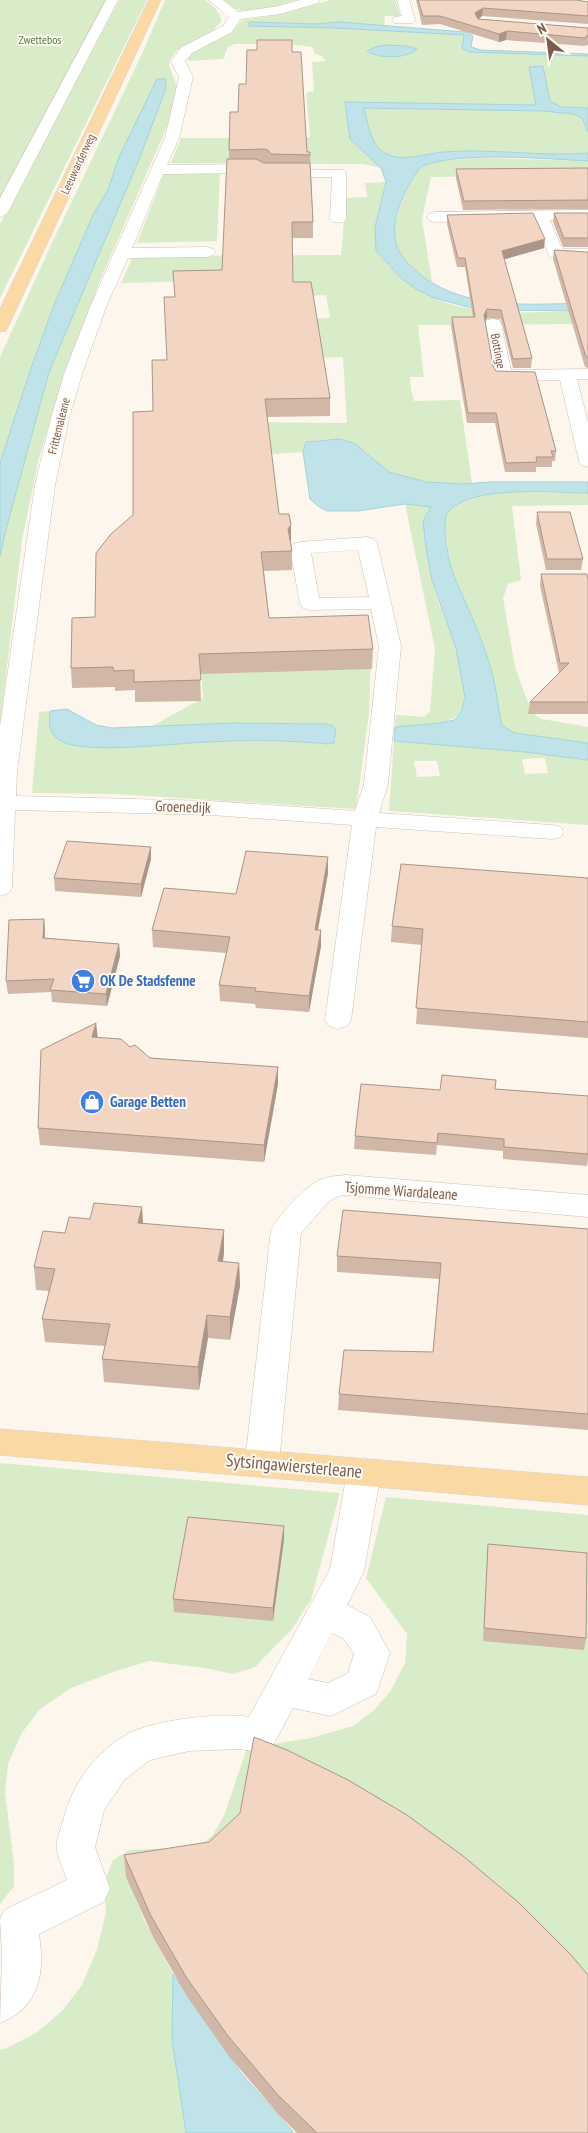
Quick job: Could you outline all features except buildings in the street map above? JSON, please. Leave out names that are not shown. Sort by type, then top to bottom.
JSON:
[{"type":"main road","name":"Leeuwarderweg","points":[[0,327],[155,0]]},
{"type":"main road","name":"Sytsingawiersterleane","points":[[0,1442],[588,1491]]},
{"type":"street","points":[[0,212],[112,0]]},
{"type":"street","points":[[215,0],[236,16],[280,10],[314,0]]},
{"type":"street","points":[[398,20],[409,20],[402,0]]},
{"type":"street","name":"Frittemaleane","points":[[0,888],[2,803],[6,771],[44,494],[58,427],[73,374],[98,307],[172,138],[186,77],[178,61],[187,50],[228,29],[236,16]]},
{"type":"street","points":[[158,170],[263,168],[264,173],[339,173],[338,219]]},
{"type":"street","points":[[434,217],[588,215]]},
{"type":"street","points":[[540,216],[556,254],[588,254]]},
{"type":"street","points":[[121,253],[207,252]]},
{"type":"street","name":"Bottinge","points":[[493,324],[503,375],[588,374]]},
{"type":"street","points":[[567,374],[585,431],[588,461]]},
{"type":"street","points":[[338,1020],[365,818],[376,784],[390,646],[380,603]]},
{"type":"street","name":"Groenedijk","points":[[2,803],[211,808],[552,832]]},
{"type":"street","name":"Tsjomme Wiardaleane","points":[[262,1463],[286,1230],[318,1195],[331,1187],[346,1185],[588,1206]]},
{"type":"street","points":[[0,2003],[20,1980],[22,1953],[9,1929],[90,1889],[76,1847],[86,1803],[112,1767],[140,1746],[189,1734],[240,1732],[259,1735],[347,1571],[364,1472]]},
{"type":"street","points":[[284,1690],[331,1700],[363,1683],[372,1653],[357,1628],[326,1612]]},
{"type":"green space","name":"Zwettebos","points":[[0,0],[107,0],[0,199]]},
{"type":"green space","points":[[119,0],[147,0],[0,298],[0,224]]},
{"type":"green space","points":[[165,0],[205,0],[218,12],[221,22],[211,32],[176,51],[170,60],[169,66],[178,90],[169,122],[99,283],[64,377],[39,458],[22,540],[0,726],[0,357],[142,54]]},
{"type":"green space","points":[[222,0],[297,0],[266,9],[242,11]]},
{"type":"green space","points":[[331,0],[395,0],[401,16],[385,16],[384,27],[466,32],[473,36],[471,47],[481,50],[588,54],[588,108],[563,107],[554,104],[550,101],[543,67],[529,67],[537,105],[345,102],[358,147],[381,168],[363,164],[171,163],[181,138],[310,137],[306,93],[314,91],[312,62],[326,61],[323,57],[314,53],[313,47],[286,44],[235,44],[228,47],[223,59],[188,61],[188,58],[191,53],[232,31],[242,20],[282,14]]},
{"type":"green space","points":[[364,107],[543,111],[573,114],[582,118],[588,132],[588,153],[552,154],[461,151],[397,157],[378,149],[370,131]]},
{"type":"green space","points":[[480,158],[588,161],[588,175],[431,177],[422,219],[432,283],[410,266],[398,248],[395,238],[395,227],[403,200],[413,178],[422,166],[440,161]]},
{"type":"green space","points":[[220,173],[217,241],[137,243],[164,174]]},
{"type":"green space","points":[[386,182],[378,213],[376,251],[399,276],[415,288],[455,306],[477,310],[499,312],[588,311],[588,324],[418,325],[424,377],[410,377],[414,401],[460,400],[472,483],[441,484],[419,481],[399,475],[386,470],[361,449],[339,440],[307,442],[303,452],[271,454],[224,422],[347,423],[343,357],[313,358],[258,320],[330,318],[326,295],[218,299],[202,281],[121,283],[133,256],[341,255],[346,198],[367,197],[365,183]]},
{"type":"green space","points":[[505,492],[588,493],[588,505],[512,506],[521,580],[508,584],[503,598],[515,667],[526,697],[536,716],[542,719],[588,727],[588,743],[515,733],[502,726],[482,641],[451,568],[444,521],[448,512],[460,503],[482,496]]},
{"type":"green space","points":[[405,504],[431,506],[432,579],[455,647],[464,684],[464,700],[460,712],[448,720],[440,723],[395,727],[396,715],[424,717],[430,712],[435,649]]},
{"type":"green space","points":[[371,659],[369,714],[356,809],[112,794],[32,793],[39,712],[50,711],[49,726],[208,742],[291,741],[334,743],[336,739],[304,723],[152,726],[203,698],[201,664]]},
{"type":"green space","points":[[394,741],[525,752],[588,760],[588,825],[389,811]],"holes":[[[545,758],[548,773],[525,774],[522,759]],[[414,761],[437,761],[440,776],[417,777]]]},
{"type":"green space","points":[[0,1463],[340,1493],[311,1600],[292,1629],[255,1667],[233,1674],[205,1668],[149,1661],[71,1688],[40,1709],[21,1734],[8,1764],[5,1792],[14,1864],[14,1886],[0,1904]]},
{"type":"green space","points":[[386,1497],[588,1515],[588,2003],[242,1833],[127,1876],[144,1920],[173,1974],[172,2040],[186,2133],[0,2133],[0,2050],[36,2033],[62,2011],[82,1985],[97,1949],[106,1912],[104,1883],[113,1860],[129,1850],[197,1847],[212,1836],[224,1816],[247,1748],[311,1738],[353,1726],[373,1711],[390,1692],[405,1663],[407,1634],[366,1578]]},
{"type":"water","points":[[249,22],[315,24],[339,22],[466,32],[473,36],[471,47],[481,50],[588,54],[588,56],[469,52],[462,48],[464,35],[335,28],[248,26]]},
{"type":"water","points":[[385,45],[407,46],[417,49],[407,55],[393,57],[372,54],[367,51]]},
{"type":"water","points":[[543,66],[550,101],[561,107],[588,108],[588,132],[582,118],[573,114],[543,111],[364,108],[375,144],[383,152],[397,157],[461,151],[552,154],[588,153],[588,161],[480,157],[439,161],[422,166],[413,178],[401,202],[396,218],[395,238],[401,254],[413,268],[431,282],[451,292],[473,299],[519,304],[588,303],[588,311],[479,310],[434,298],[416,289],[401,278],[376,251],[375,227],[386,182],[381,168],[350,139],[345,102],[536,105],[529,67]]},
{"type":"water","points":[[157,79],[166,79],[165,91],[138,162],[49,372],[0,556],[0,463],[30,371],[54,305],[93,215],[108,190],[119,157]]},
{"type":"water","points":[[339,439],[354,443],[389,472],[426,482],[463,484],[490,482],[588,482],[588,493],[514,492],[475,497],[460,503],[448,512],[445,530],[452,571],[492,673],[502,726],[515,733],[588,743],[588,760],[525,752],[394,741],[395,727],[454,720],[461,712],[465,697],[456,649],[432,580],[426,548],[423,521],[431,507],[405,504],[358,511],[327,511],[318,506],[310,499],[303,452],[306,442]]},
{"type":"water","points":[[67,709],[96,725],[112,728],[232,723],[328,724],[336,730],[334,743],[328,744],[254,741],[110,748],[90,747],[61,741],[52,732],[50,711]]},
{"type":"water","points":[[173,1974],[241,2073],[294,2133],[186,2133],[172,2040]]},
{"type":"place","name":"OK De Stadsfenne","points":[[83,981]]},
{"type":"place","name":"Garage Betten","points":[[92,1102]]}]
